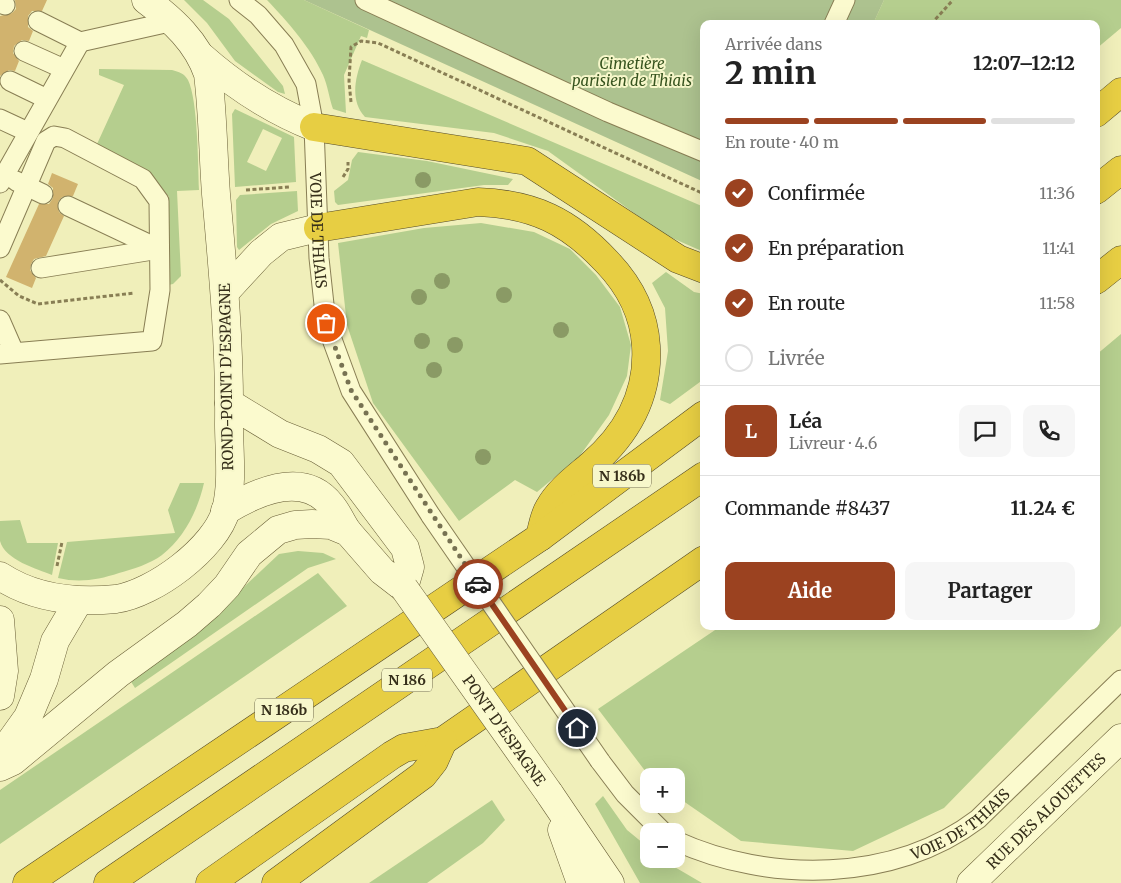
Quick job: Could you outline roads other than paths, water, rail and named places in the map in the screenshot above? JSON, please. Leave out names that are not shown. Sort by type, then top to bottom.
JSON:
[{"type":"highway","points":[[1100,110],[1121,92]]},
{"type":"highway","points":[[314,127],[527,160],[678,259],[700,267]]},
{"type":"highway","points":[[1100,187],[1121,170]]},
{"type":"highway","points":[[318,228],[478,202],[503,203],[530,208],[558,222],[599,253],[618,274],[634,297],[645,332],[647,357],[644,382],[638,404],[626,427],[604,452],[559,493],[548,510],[540,537]]},
{"type":"highway","points":[[1100,277],[1121,260]]},
{"type":"highway","name":"N 186b","points":[[28,883],[540,537],[700,418]]},
{"type":"highway","name":"N 186","points":[[108,883],[700,479]]},
{"type":"highway","points":[[210,883],[392,755],[404,748],[443,740],[700,563]]},
{"type":"highway","points":[[276,883],[423,775],[434,761],[443,740]]},
{"type":"street","name":"ROND-POINT D'ESPAGNE","points":[[0,576],[18,587],[46,596],[78,602],[129,597],[153,587],[176,571],[206,544],[225,512],[228,487],[229,403],[226,291],[216,193],[210,92],[202,57],[174,21],[146,0]]},
{"type":"street","points":[[202,57],[224,76],[264,104],[314,127]]},
{"type":"street","points":[[226,291],[261,253],[281,237],[318,228]]},
{"type":"street","points":[[229,403],[280,434],[318,449],[340,463],[399,539],[408,556],[410,567],[404,588]]},
{"type":"street","name":"PONT D'ESPAGNE","points":[[225,512],[242,500],[273,488],[287,486],[302,486],[324,498],[332,506],[348,532],[391,580],[404,588],[549,793],[581,883]]},
{"type":"street","points":[[0,767],[13,761],[118,674],[187,624],[228,586],[249,554],[272,534],[295,525],[312,524],[331,526],[348,532]]},
{"type":"street","points":[[0,756],[28,717],[44,679],[55,641],[78,602]]},
{"type":"street","points":[[0,620],[4,671],[0,696]]},
{"type":"street","name":"RUE DES ALOUETTES","points":[[971,883],[1121,738]]},
{"type":"street","points":[[549,793],[610,883]]},
{"type":"lane","name":"VOIE DE THIAIS","points":[[239,0],[258,15],[284,45],[306,84],[314,127],[318,228],[326,323],[351,390],[431,516],[600,761],[624,794],[654,823]]},
{"type":"lane","points":[[365,0],[608,112],[700,150]]},
{"type":"lane","points":[[836,20],[845,0]]},
{"type":"lane","points":[[38,21],[80,42],[174,21]]},
{"type":"lane","points":[[43,194],[26,186],[2,179],[80,42]]},
{"type":"lane","points":[[24,51],[64,69]]},
{"type":"lane","points":[[10,81],[47,99]]},
{"type":"lane","points":[[0,119],[28,132]]},
{"type":"lane","points":[[0,320],[7,353],[152,341],[160,290],[158,201],[150,186],[131,172],[65,138],[54,136],[46,141],[26,186],[5,251]]},
{"type":"lane","points":[[68,206],[160,249]]},
{"type":"lane","points":[[41,268],[160,249]]},
{"type":"lane","name":"VOIE DE THIAIS","points":[[685,848],[728,868],[760,878],[790,882],[832,881],[910,861],[954,838],[978,818],[1121,680]]},
{"type":"park label","name":"Cimetière parisien de Thiais","points":[[632,72]]}]
